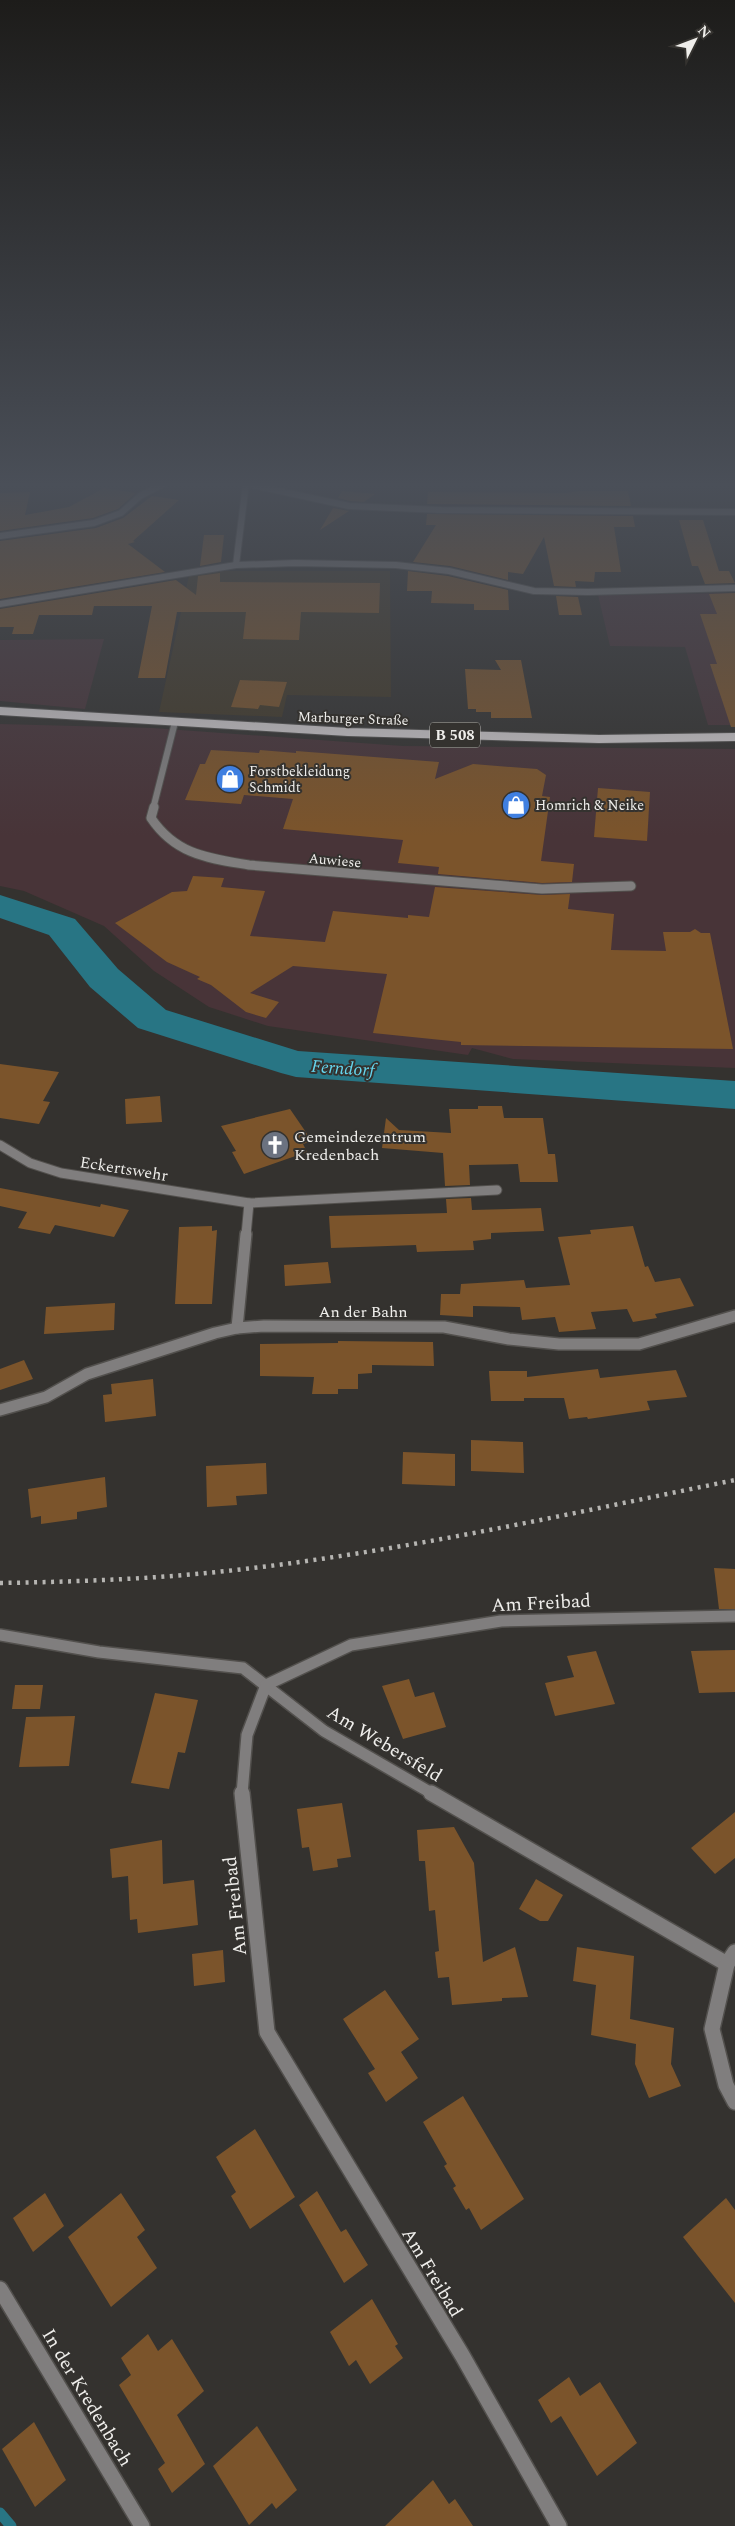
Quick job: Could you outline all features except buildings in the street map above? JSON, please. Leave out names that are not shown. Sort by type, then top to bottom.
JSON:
[{"type":"main road","name":"Marburger Straße","points":[[0,711],[348,732],[598,739],[735,737]]},
{"type":"street","points":[[0,604],[25,600]]},
{"type":"street","name":"Auwiese","points":[[175,722],[151,818],[166,837],[186,849],[214,859],[249,865],[542,890],[631,886]]},
{"type":"street","name":"Eckertswehr","points":[[0,1145],[30,1163],[60,1173],[249,1203],[497,1190]]},
{"type":"street","points":[[237,1328],[249,1203]]},
{"type":"street","name":"An der Bahn","points":[[0,1410],[46,1397],[87,1374],[237,1328],[264,1326],[444,1327],[559,1344],[639,1344],[735,1316]]},
{"type":"street","name":"Am Freibad","points":[[559,2526],[462,2355],[267,2032],[242,1793],[247,1735],[266,1685],[351,1645],[501,1621],[735,1616]]},
{"type":"street","name":"Am Webersfeld","points":[[0,1635],[99,1652],[243,1668],[324,1731],[731,1958]]},
{"type":"street","points":[[731,1958],[712,2029],[726,2085],[735,2102]]},
{"type":"street","name":"In der Kredenbach","points":[[0,2289],[142,2526]]},
{"type":"shaded area","points":[[184,600],[390,600],[391,697],[287,695],[282,717],[159,712]]},
{"type":"shaded area","points":[[599,600],[735,600],[735,725],[708,725],[685,647],[610,646]]},
{"type":"shaded area","points":[[104,639],[85,709],[0,701],[0,640]]},
{"type":"shaded area","points":[[0,724],[153,728],[403,746],[735,749],[735,1068],[513,1059],[472,1048],[468,1055],[268,1026],[209,1007],[154,971],[104,926],[24,891],[0,886]]},
{"type":"waterway","name":"Ferndorf","points":[[0,906],[62,927],[104,978],[152,1019],[296,1064],[735,1095]]},
{"type":"waterway","points":[[0,2513],[11,2526]]},
{"type":"railway","points":[[0,1583],[185,1575],[323,1559],[530,1522],[735,1480]]},
{"type":"place","name":"Forstbekleidung Schmidt","points":[[230,779]]},
{"type":"place","name":"Homrich & Neike","points":[[516,805]]},
{"type":"place","name":"Gemeindezentrum Kredenbach","points":[[275,1145]]}]
